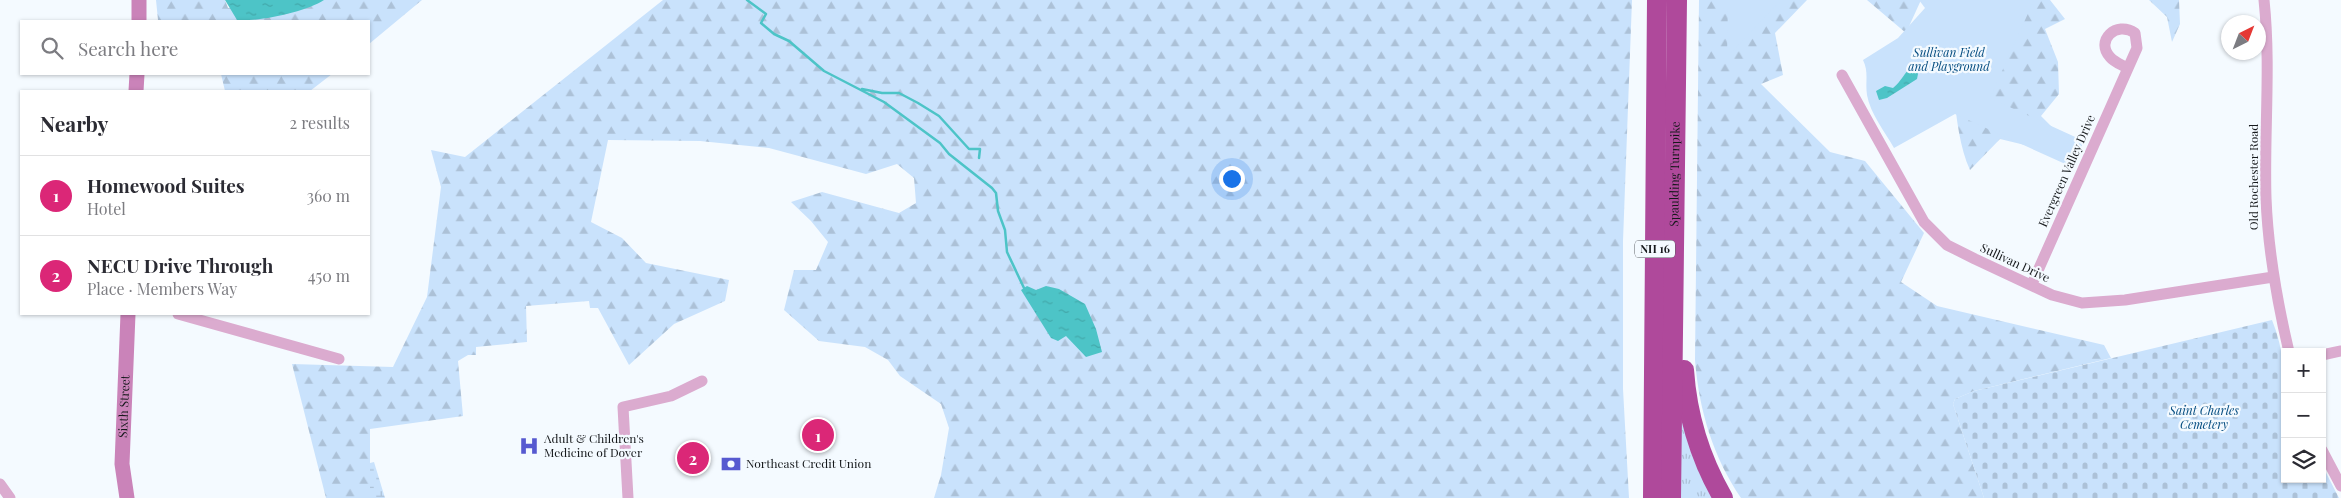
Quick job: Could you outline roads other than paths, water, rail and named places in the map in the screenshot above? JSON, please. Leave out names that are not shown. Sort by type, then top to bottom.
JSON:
[{"type":"highway","name":"Spaulding Turnpike","points":[[1653,498],[1657,0]]},
{"type":"highway","name":"Spaulding Turnpike","points":[[1672,498],[1677,0]]},
{"type":"highway","points":[[1674,290],[1681,322],[1685,385],[1692,426],[1704,460],[1723,498]]},
{"type":"main road","points":[[139,0],[139,20]]},
{"type":"main road","points":[[136,90],[137,75]]},
{"type":"main road","name":"Sixth Street","points":[[127,498],[122,464],[128,315]]},
{"type":"street","name":"Old Rochester Road","points":[[2264,0],[2268,108],[2266,196],[2273,277],[2288,348]]},
{"type":"street","name":"Evergreen Valley Drive","points":[[2032,284],[2127,68]]},
{"type":"street","name":"Sullivan Drive","points":[[1842,74],[1917,213],[1938,238],[1975,259],[2072,302],[2104,303],[2273,277]]},
{"type":"street","points":[[182,315],[339,360]]},
{"type":"street","points":[[2326,354],[2341,351]]},
{"type":"street","points":[[628,498],[623,407],[671,396],[702,381]]},
{"type":"street","points":[[2326,458],[2341,486]]},
{"type":"street","points":[[0,484],[10,498]]},
{"type":"water","points":[[225,0],[324,0],[294,12],[269,18],[237,20]]},
{"type":"water","points":[[1913,66],[1918,74],[1917,79],[1887,98],[1879,100],[1876,91],[1885,86],[1893,88]]},
{"type":"water","points":[[1027,286],[1036,290],[1046,286],[1059,289],[1085,304],[1096,329],[1102,352],[1086,357],[1066,336],[1058,341],[1051,338],[1021,290]]},
{"type":"waterway","points":[[747,0],[766,14],[761,23],[774,34],[789,41],[824,71],[884,102],[940,143],[949,154],[992,188],[996,193],[998,211],[1005,230],[1007,252],[1024,288]]},
{"type":"waterway","points":[[862,89],[882,93],[899,93],[918,103],[939,116],[969,149],[980,149],[979,158]]},
{"type":"place","name":"Homewood Suites","points":[[818,435]]},
{"type":"place","name":"Adult & Children's Medicine of Dover","points":[[529,446]]},
{"type":"place","name":"NECU Drive Through","points":[[693,458]]},
{"type":"place","name":"Northeast Credit Union","points":[[731,464]]},
{"type":"park label","name":"Sullivan Field and Playground","points":[[1949,60]]},
{"type":"park label","name":"Saint Charles Cemetery","points":[[2204,418]]}]
